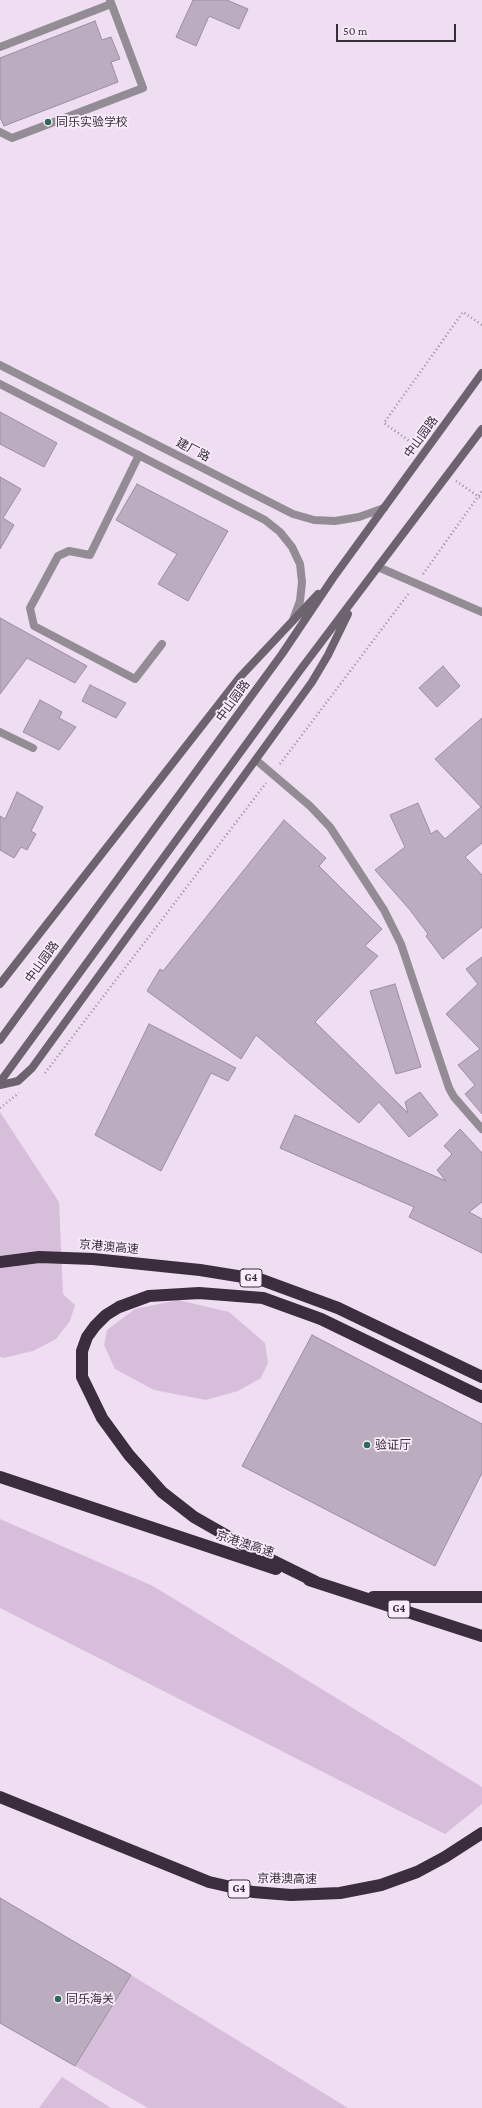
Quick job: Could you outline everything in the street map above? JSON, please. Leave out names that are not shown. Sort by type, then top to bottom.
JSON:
[{"type":"highway","name":"京港澳高速","points":[[0,1262],[40,1257],[93,1259],[200,1270],[262,1280],[338,1308],[482,1377]]},
{"type":"highway","points":[[316,1582],[194,1517],[162,1492],[129,1455],[102,1418],[82,1377],[82,1351],[87,1337],[95,1326],[106,1315],[119,1307],[149,1296],[199,1293],[263,1298],[321,1319],[482,1397]]},
{"type":"highway","points":[[465,1369],[482,1384]]},
{"type":"highway","name":"京港澳高速","points":[[0,1477],[482,1636]]},
{"type":"highway","points":[[351,1594],[379,1597],[482,1597]]},
{"type":"highway","name":"京港澳高速","points":[[0,1797],[209,1882],[254,1892],[291,1895],[340,1893],[381,1884],[417,1872],[439,1860],[482,1832]]},
{"type":"main road","name":"中山园路","points":[[0,1040],[282,654],[333,578],[482,373]]},
{"type":"main road","points":[[0,1082],[301,669],[482,429]]},
{"type":"main road","points":[[0,984],[240,677],[333,578]]},
{"type":"main road","points":[[0,1085],[18,1081],[32,1068],[312,682],[328,655],[355,598]]},
{"type":"street","points":[[0,47],[110,2],[143,88],[12,138],[0,132]]},
{"type":"street","name":"建厂路","points":[[0,365],[293,514],[314,520],[335,521],[359,517],[384,508]]},
{"type":"street","points":[[0,384],[265,520],[280,532],[292,547],[300,564],[302,582],[300,601],[293,620]]},
{"type":"street","points":[[139,455],[90,554],[69,551],[58,556],[30,608],[34,626],[135,679],[162,644]]},
{"type":"street","points":[[378,567],[482,612]]},
{"type":"street","points":[[0,732],[33,748]]},
{"type":"street","points":[[256,760],[310,806],[330,827],[384,910],[401,944],[449,1088],[454,1097],[482,1129]]},
{"type":"path","points":[[424,452],[384,423],[463,312],[482,325]]},
{"type":"path","points":[[448,475],[482,499]]},
{"type":"path","points":[[42,1075],[48,1071],[416,583],[482,491]]},
{"type":"path","points":[[0,1108],[24,1089]]},
{"type":"shaded area","points":[[0,1112],[59,1202],[63,1294],[75,1305],[70,1321],[56,1339],[33,1351],[3,1358],[0,1357]]},
{"type":"shaded area","points":[[178,1300],[229,1312],[265,1343],[268,1363],[261,1378],[238,1391],[206,1400],[154,1390],[115,1369],[104,1345],[107,1330],[135,1309]]},
{"type":"shaded area","points":[[0,1519],[153,1586],[482,1787],[482,1804],[445,1834],[0,1608]]},
{"type":"shaded area","points":[[131,1975],[348,2108],[148,2108],[75,2066]]},
{"type":"shaded area","points":[[62,2077],[111,2108],[39,2108]]},
{"type":"building","points":[[193,0],[227,0],[248,9],[239,29],[209,16],[196,46],[176,37]]},
{"type":"building","points":[[95,21],[102,40],[111,37],[120,59],[111,62],[118,82],[4,126],[0,117],[0,58]]},
{"type":"building","points":[[0,412],[57,443],[44,467],[0,444]]},
{"type":"building","points":[[0,477],[21,489],[3,518],[14,525],[0,549]]},
{"type":"building","points":[[137,484],[228,531],[188,601],[158,584],[177,554],[116,520]]},
{"type":"building","points":[[0,618],[87,666],[75,683],[27,658],[0,694]]},
{"type":"building","points":[[443,666],[460,686],[437,707],[419,688]]},
{"type":"building","points":[[90,685],[126,703],[116,718],[82,701]]},
{"type":"building","points":[[40,700],[62,712],[59,718],[76,727],[59,750],[23,732]]},
{"type":"building","points":[[482,718],[482,843],[465,857],[482,875],[482,927],[443,959],[426,936],[428,934],[410,910],[375,870],[405,847],[390,815],[418,803],[431,834],[437,830],[445,839],[481,807],[435,759]]},
{"type":"building","points":[[17,792],[43,807],[31,831],[36,834],[27,850],[21,847],[14,858],[0,850],[0,816],[5,819]]},
{"type":"building","points":[[284,820],[326,858],[319,866],[382,929],[365,946],[378,956],[315,1022],[408,1113],[405,1102],[420,1092],[438,1115],[409,1137],[379,1102],[359,1123],[256,1035],[241,1059],[147,991],[160,969],[163,971]]},
{"type":"building","points":[[482,957],[482,1114],[465,1094],[475,1085],[458,1065],[480,1049],[446,1014],[478,984],[466,969]]},
{"type":"building","points":[[395,984],[421,1067],[396,1074],[370,991]]},
{"type":"building","points":[[149,1024],[236,1068],[228,1081],[211,1073],[161,1171],[95,1135]]},
{"type":"building","points":[[295,1115],[446,1181],[437,1170],[452,1154],[444,1146],[460,1129],[482,1153],[482,1202],[469,1212],[482,1219],[482,1253],[409,1217],[414,1207],[280,1148]]},
{"type":"building","name":"验证厅","points":[[312,1335],[482,1424],[482,1473],[435,1566],[242,1466]]},
{"type":"building","name":"同乐海关","points":[[0,1898],[131,1975],[75,2066],[0,2023]]},
{"type":"place","name":"同乐实验学校","points":[[48,122]]},
{"type":"place","name":"验证厅","points":[[367,1445]]},
{"type":"place","name":"同乐海关","points":[[58,1999]]}]
